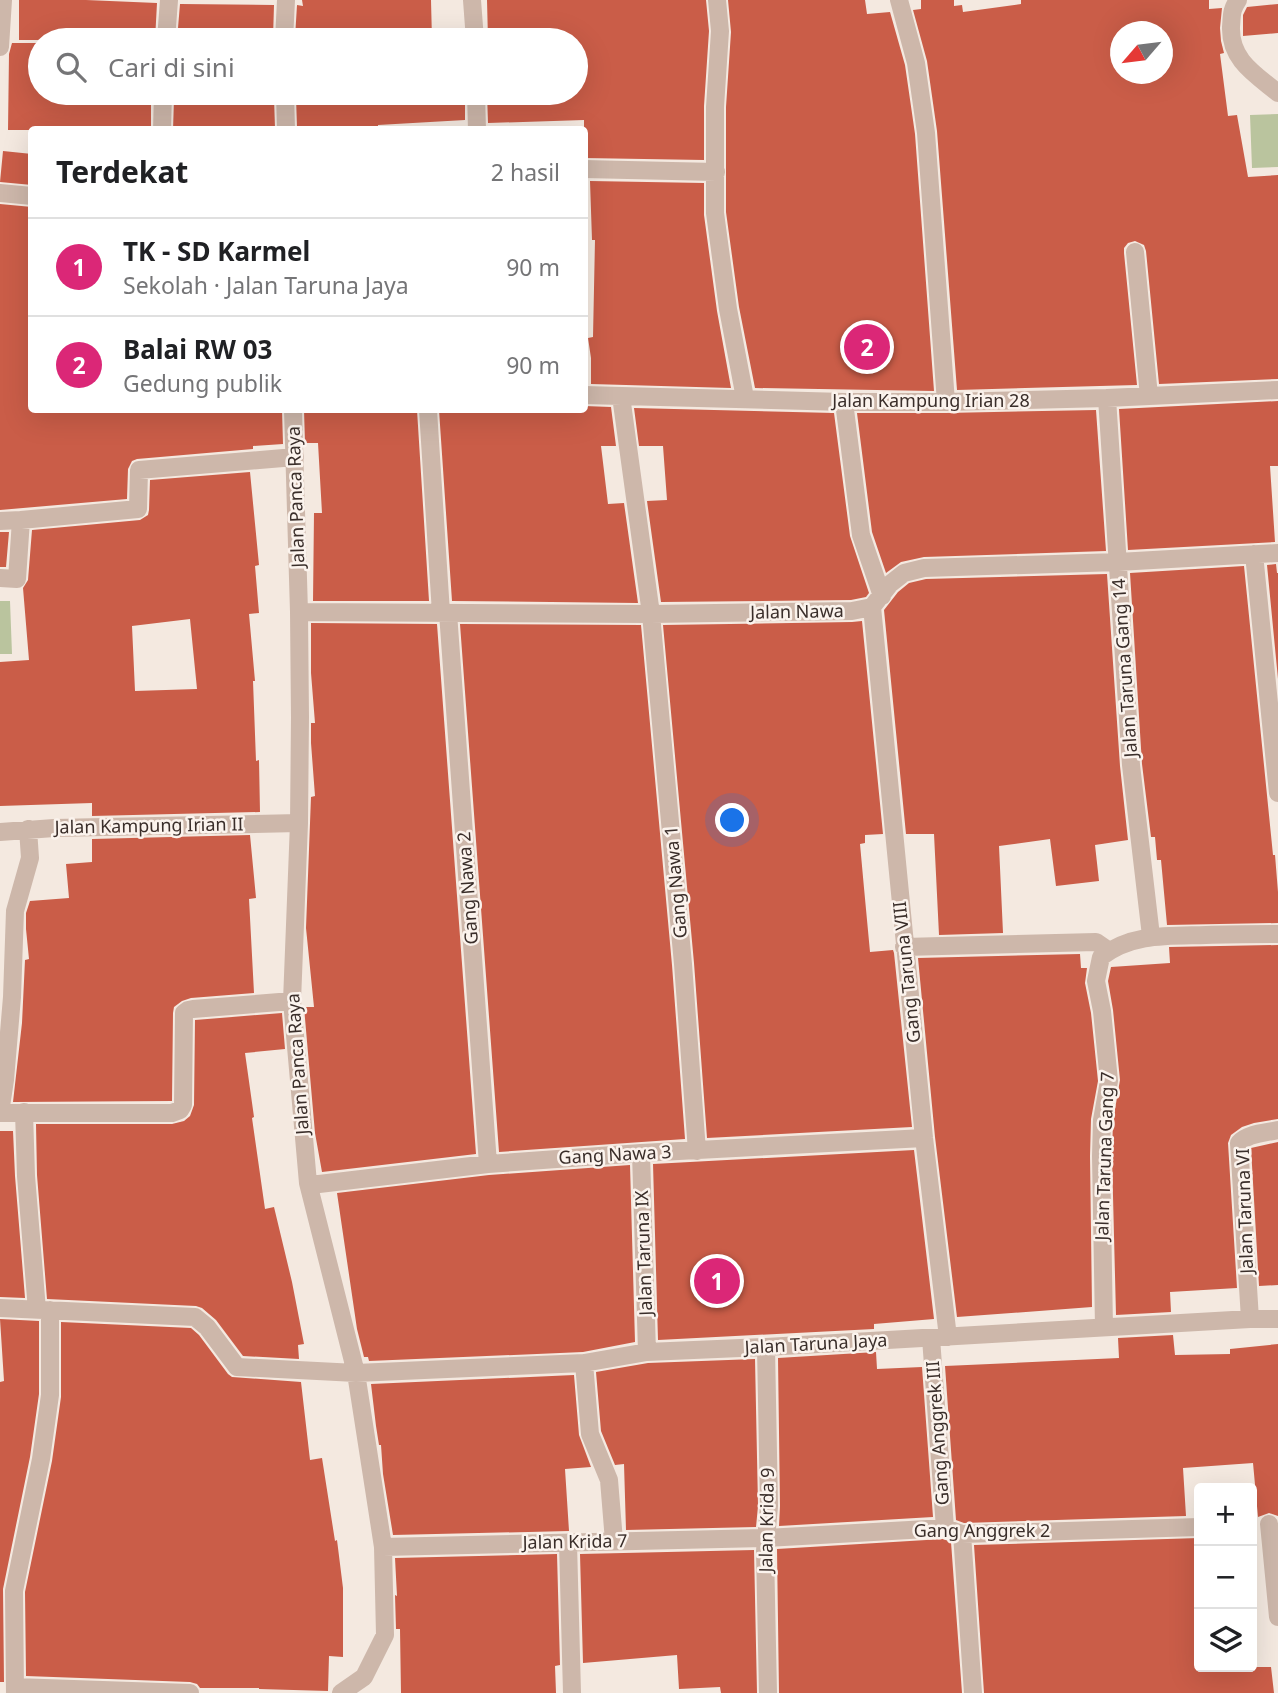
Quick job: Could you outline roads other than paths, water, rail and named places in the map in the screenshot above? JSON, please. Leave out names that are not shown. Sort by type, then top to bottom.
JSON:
[{"type":"street","points":[[0,47],[3,0]]},
{"type":"street","points":[[167,28],[169,0]]},
{"type":"street","points":[[285,28],[286,0]]},
{"type":"street","points":[[472,0],[474,28]]},
{"type":"street","points":[[718,0],[720,31],[715,107],[715,213],[745,398]]},
{"type":"street","points":[[900,0],[916,63],[926,133],[946,402]]},
{"type":"street","points":[[1238,0],[1232,9],[1231,39],[1237,58],[1278,93]]},
{"type":"street","points":[[162,126],[163,105]]},
{"type":"street","points":[[285,105],[286,126]]},
{"type":"street","points":[[476,105],[477,126]]},
{"type":"street","points":[[588,169],[716,172]]},
{"type":"street","points":[[0,193],[28,196]]},
{"type":"street","points":[[1135,252],[1149,396]]},
{"type":"street","name":"Jalan Kampung Irian 28","points":[[588,395],[946,402],[1278,390]]},
{"type":"street","name":"Gang Nawa 1","points":[[621,396],[651,614],[697,1151]]},
{"type":"street","name":"Jalan Taruna Gang 14","points":[[1107,398],[1131,765],[1151,936]]},
{"type":"street","name":"Gang Taruna VIII","points":[[844,402],[861,535],[877,602],[904,947],[924,1138],[936,1346]]},
{"type":"street","name":"Jalan Panca Raya","points":[[293,413],[299,612],[299,822],[292,1002],[308,1183],[356,1373],[383,1548],[385,1635],[364,1677],[341,1693]]},
{"type":"street","name":"Gang Nawa 2","points":[[428,413],[488,1164]]},
{"type":"street","points":[[0,521],[138,509],[139,470],[295,457]]},
{"type":"street","points":[[8,578],[20,520]]},
{"type":"street","points":[[877,602],[890,584],[904,573],[923,568],[1118,562],[1278,553]]},
{"type":"street","points":[[1254,554],[1278,793]]},
{"type":"street","name":"Jalan Nawa","points":[[299,612],[651,614],[852,611],[877,602]]},
{"type":"street","name":"Jalan Kampung Irian II","points":[[0,832],[299,822]]},
{"type":"street","points":[[28,829],[30,858],[15,911],[12,997],[0,1113],[172,1113],[180,1110],[183,1105],[184,1013],[193,1009],[292,1002]]},
{"type":"street","points":[[904,947],[1096,942],[1109,951],[1129,941],[1151,936],[1278,934]]},
{"type":"street","name":"Jalan Taruna Gang 7","points":[[1104,1327],[1101,1156],[1102,1120],[1109,1081],[1096,981],[1101,957],[1109,951]]},
{"type":"street","points":[[24,1112],[26,1176],[43,1310],[50,1395],[41,1459],[7,1591],[15,1690],[190,1693]]},
{"type":"street","name":"Jalan Taruna VI","points":[[1250,1319],[1239,1143],[1248,1137],[1278,1130]]},
{"type":"street","name":"Gang Nawa 3","points":[[308,1183],[319,1184],[488,1164],[924,1138]]},
{"type":"street","name":"Jalan Taruna IX","points":[[641,1153],[647,1352]]},
{"type":"street","name":"Jalan Taruna Jaya","points":[[0,1308],[195,1317],[207,1327],[237,1367],[356,1373],[584,1363],[647,1352],[766,1358],[936,1346],[1104,1327],[1278,1319]]},
{"type":"street","name":"Gang Anggrek III","points":[[936,1346],[953,1531],[972,1693]]},
{"type":"street","name":"Jalan Krida 9","points":[[766,1358],[769,1506],[765,1551],[768,1693]]},
{"type":"street","points":[[584,1363],[590,1434],[608,1480],[614,1541]]},
{"type":"street","points":[[1266,1524],[1278,1616]]},
{"type":"street","name":"Gang Anggrek 2","points":[[766,1538],[953,1531],[1194,1527]]},
{"type":"street","name":"Jalan Krida 7","points":[[383,1548],[766,1538]]},
{"type":"street","points":[[568,1543],[572,1693]]},
{"type":"place","name":"Balai RW 03","points":[[867,347]]},
{"type":"place","name":"TK - SD Karmel","points":[[717,1281]]}]
